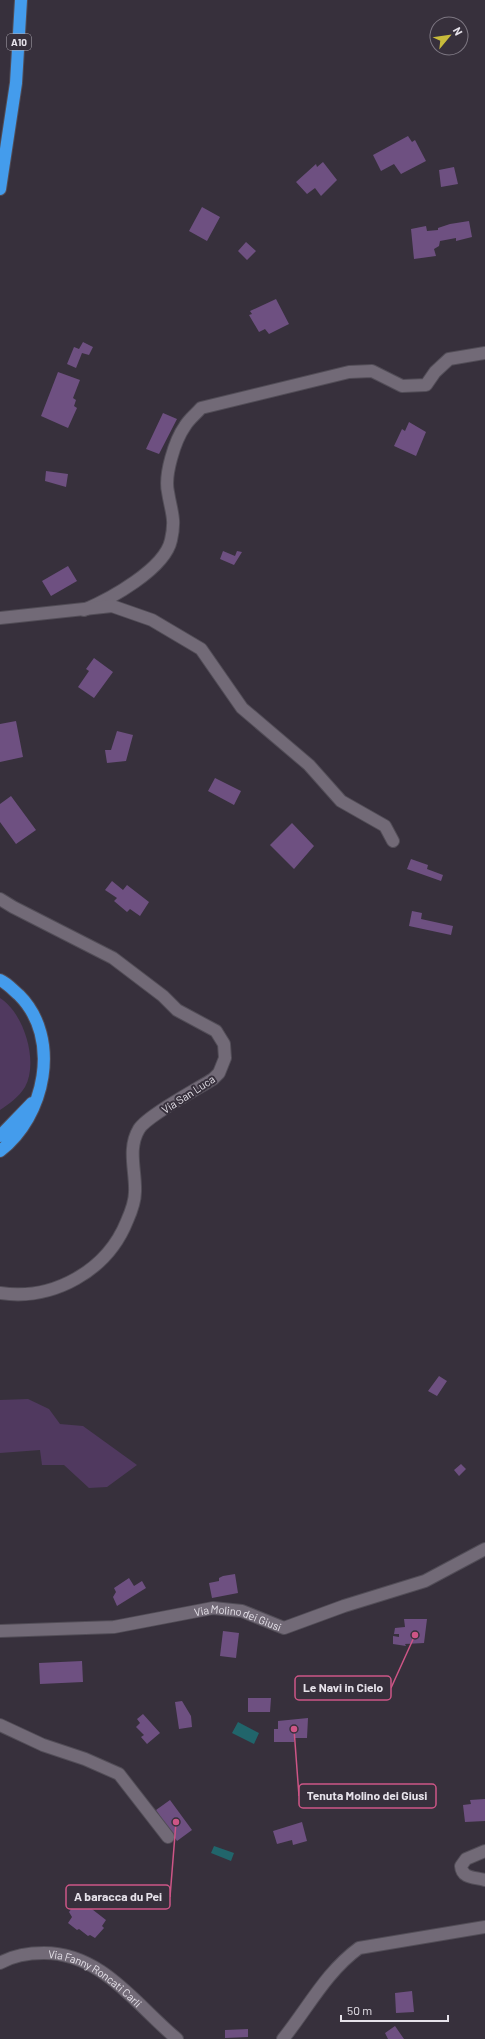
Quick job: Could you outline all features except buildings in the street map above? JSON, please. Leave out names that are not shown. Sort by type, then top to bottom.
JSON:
[{"type":"highway","name":"A10","points":[[0,189],[16,83],[21,0]]},
{"type":"highway","points":[[0,980],[24,1000],[32,1011],[42,1036],[43,1068],[38,1096],[29,1118],[11,1143],[0,1151]]},
{"type":"highway","points":[[0,1136],[38,1096]]},
{"type":"highway","points":[[0,1125],[20,1116]]},
{"type":"street","points":[[84,610],[108,600],[162,559],[171,541],[174,514],[167,491],[170,460],[184,426],[201,408],[348,372],[372,371],[402,386],[426,385],[435,372],[448,359],[485,353]]},
{"type":"street","points":[[0,618],[112,606],[152,620],[201,649],[242,708],[309,764],[341,801],[385,826],[393,841]]},
{"type":"street","name":"Via San Luca","points":[[0,899],[113,958],[163,996],[176,1010],[210,1027],[221,1037],[225,1051],[225,1058],[219,1073],[213,1079],[148,1119],[139,1130],[133,1144],[135,1193],[130,1214],[117,1241],[107,1254],[84,1274],[58,1287],[31,1294],[0,1293]]},
{"type":"street","name":"Via Molino dei Giusi","points":[[0,1631],[114,1627],[213,1608],[242,1611],[284,1628],[344,1606],[425,1581],[485,1549]]},
{"type":"street","points":[[0,1725],[43,1745],[85,1759],[119,1774],[168,1837]]},
{"type":"street","points":[[485,1851],[466,1859],[461,1866],[463,1874],[466,1876],[485,1880]]},
{"type":"street","points":[[283,2039],[327,1979],[344,1959],[359,1948],[485,1927]]},
{"type":"street","name":"Via Fanny Roncati Carli","points":[[0,1963],[25,1953],[60,1953],[86,1961],[114,1981],[177,2039]]},
{"type":"shaded area","points":[[0,998],[9,1005],[22,1026],[30,1052],[30,1065],[29,1077],[23,1091],[0,1110]]},
{"type":"shaded area","points":[[28,1399],[49,1409],[60,1424],[83,1426],[137,1465],[107,1487],[89,1488],[64,1465],[42,1465],[40,1450],[0,1453],[0,1400]]},
{"type":"water","points":[[238,1722],[259,1733],[254,1744],[232,1733]]},
{"type":"water","points":[[214,1846],[234,1853],[231,1861],[211,1853]]},
{"type":"place","name":"Le Navi in Cielo","points":[[415,1635]]},
{"type":"place","name":"Tenuta Molino dei Giusi","points":[[294,1729]]},
{"type":"place","name":"A baracca du Pei","points":[[176,1822]]}]
